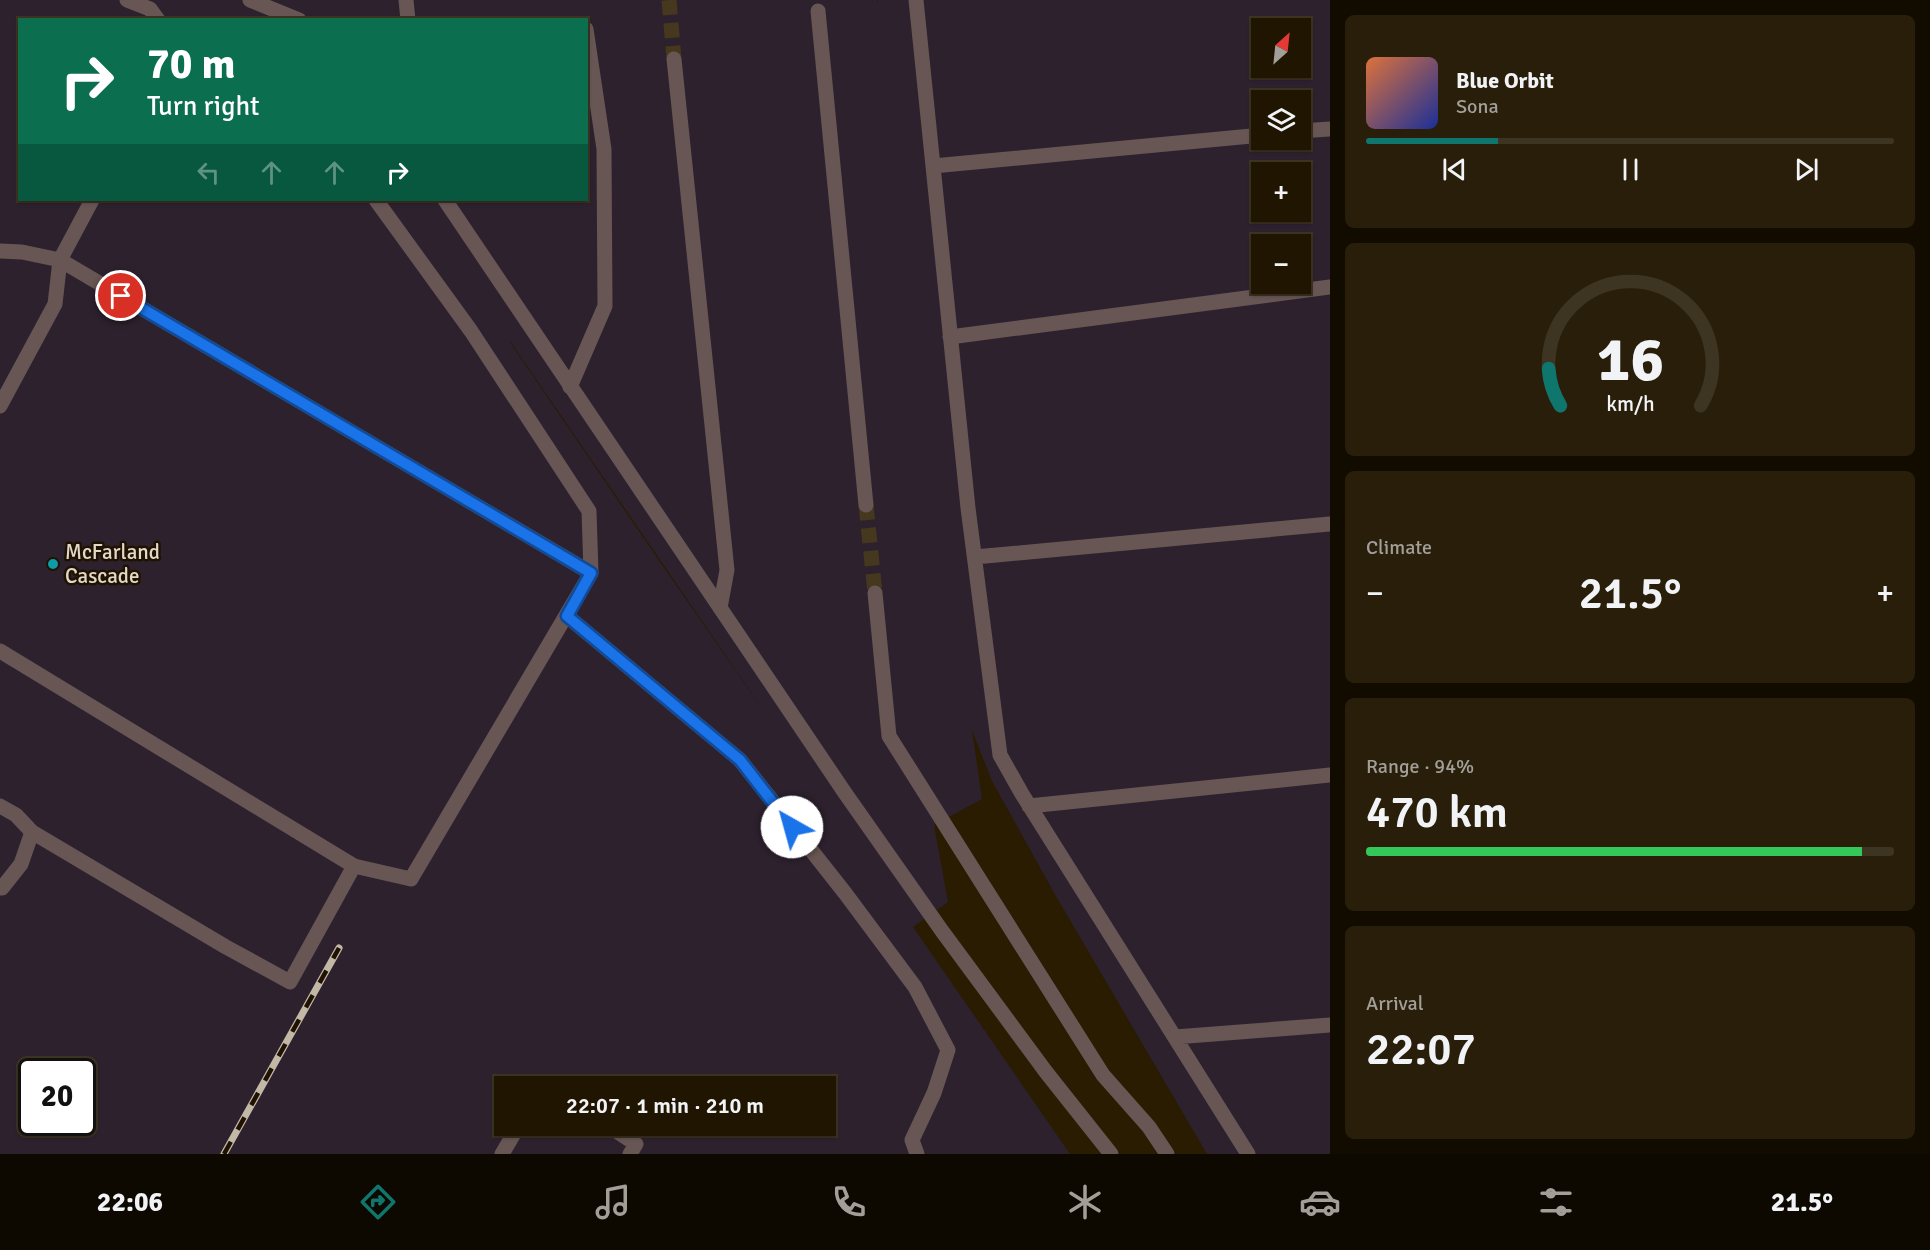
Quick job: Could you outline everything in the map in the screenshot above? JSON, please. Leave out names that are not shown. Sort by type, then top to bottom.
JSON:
[{"type":"lane","points":[[127,0],[150,9],[157,18]]},
{"type":"lane","points":[[250,0],[294,18]]},
{"type":"lane","points":[[406,0],[408,18]]},
{"type":"lane","points":[[916,0],[950,337],[1000,755],[1029,806],[1248,1154]]},
{"type":"lane","points":[[818,11],[867,505]]},
{"type":"lane","points":[[570,387],[605,306],[604,149],[588,29]]},
{"type":"lane","points":[[674,59],[727,570],[720,608]]},
{"type":"lane","points":[[1311,130],[1330,129]]},
{"type":"lane","points":[[933,166],[1251,136]]},
{"type":"lane","points":[[0,406],[55,304],[60,260],[92,201]]},
{"type":"lane","points":[[0,651],[354,866],[411,879],[591,573],[589,511],[471,331],[377,201]]},
{"type":"lane","points":[[446,201],[720,608],[942,931],[1046,1072],[1111,1154]]},
{"type":"lane","points":[[0,251],[22,252],[60,260],[591,573]]},
{"type":"lane","points":[[950,337],[1330,287]]},
{"type":"lane","points":[[975,557],[1330,524]]},
{"type":"lane","points":[[875,593],[889,736],[1103,1075],[1149,1127],[1167,1154]]},
{"type":"lane","points":[[567,616],[740,760],[845,893],[915,987],[948,1050],[934,1093],[912,1140],[917,1154]]},
{"type":"lane","points":[[1029,806],[1330,775]]},
{"type":"lane","points":[[0,807],[16,815],[32,832],[226,947],[290,982],[354,866]]},
{"type":"lane","points":[[0,888],[21,864],[32,832]]},
{"type":"lane","points":[[1175,1037],[1330,1025]]},
{"type":"lane","points":[[502,1154],[513,1136]]},
{"type":"lane","points":[[624,1136],[636,1144],[630,1154]]},
{"type":"shaded area","points":[[0,0],[877,0],[878,3],[878,0],[1330,0],[1330,1154],[1207,1154],[1057,898],[992,781],[972,730],[982,799],[934,825],[948,902],[913,927],[1070,1154],[0,1154]],"holes":[[[510,341],[770,720],[660,562]]]},
{"type":"tunnel","points":[[669,0],[674,59]]},
{"type":"tunnel","points":[[866,505],[875,593]]},
{"type":"railway","points":[[224,1154],[339,948]]},
{"type":"place","name":"McFarland Cascade","points":[[53,564]]},
{"type":"route","points":[[121,296],[591,573],[567,616],[740,760],[792,827]]}]
